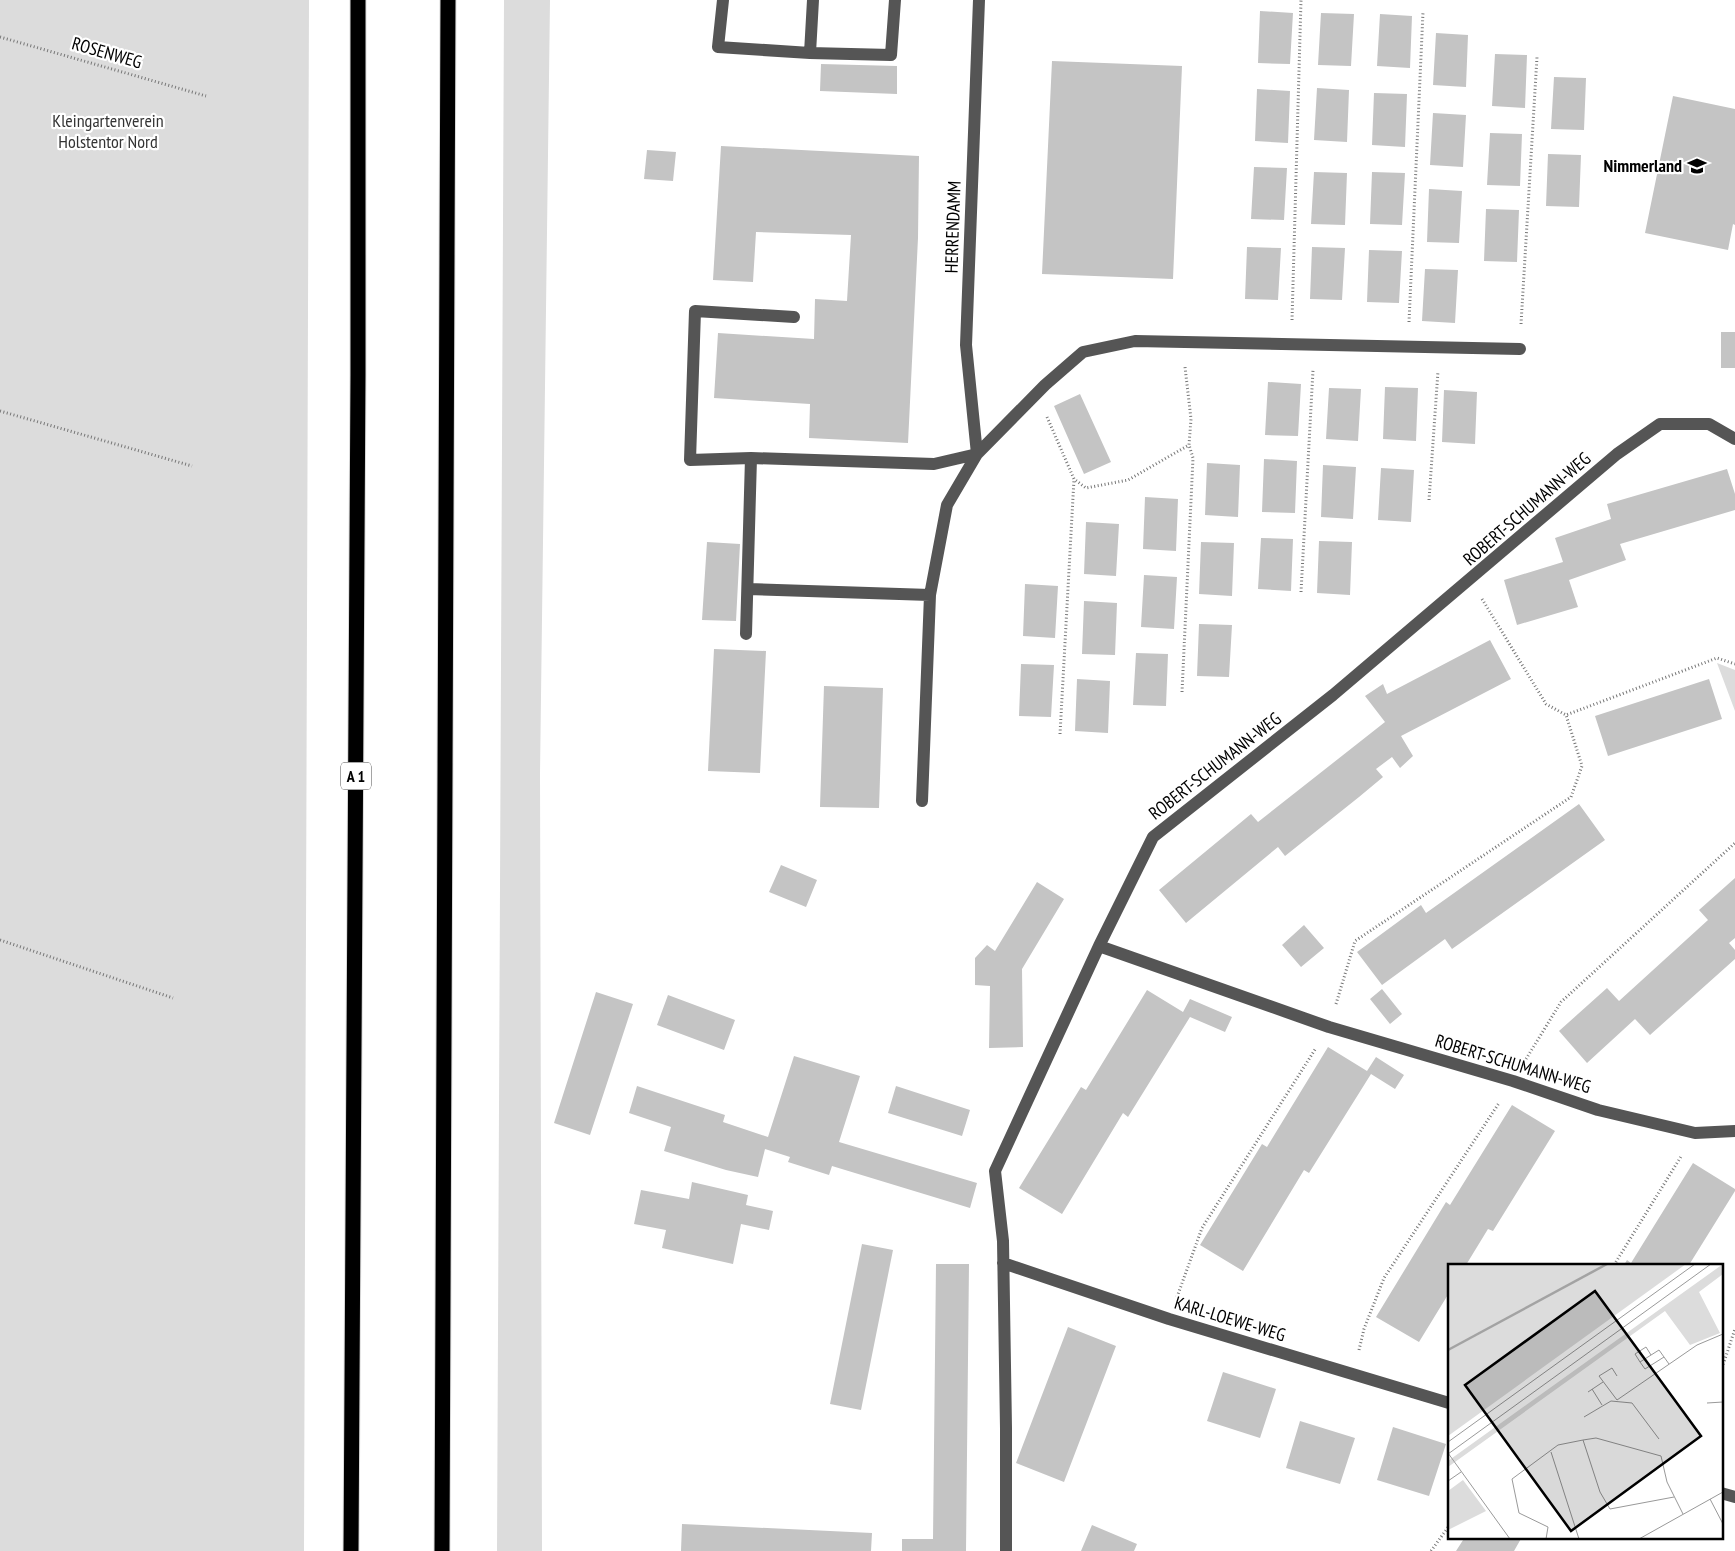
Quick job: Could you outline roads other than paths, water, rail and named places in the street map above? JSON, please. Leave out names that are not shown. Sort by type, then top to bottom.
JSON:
[{"type":"highway","name":"A 1","points":[[351,1551],[358,374],[358,0]]},
{"type":"highway","points":[[442,1551],[448,0]]},
{"type":"street","points":[[723,0],[718,47],[810,53],[891,55],[895,0]]},
{"type":"street","points":[[810,53],[812,0]]},
{"type":"street","name":"HERRENDAMM","points":[[977,454],[966,345],[979,0]]},
{"type":"street","points":[[794,317],[695,312],[690,460],[751,458],[934,464],[977,454]]},
{"type":"street","points":[[922,801],[930,595],[947,505],[977,454],[1036,394],[1083,352],[1135,341],[1520,349]]},
{"type":"street","name":"ROBERT-SCHUMANN-WEG","points":[[1735,439],[1709,424],[1660,424],[1616,454],[1333,695],[1153,837],[1099,946],[1329,1027],[1513,1081],[1598,1110],[1695,1133],[1735,1131]]},
{"type":"street","points":[[746,634],[751,458]]},
{"type":"street","points":[[748,589],[930,595]]},
{"type":"street","points":[[1006,1551],[1003,1241],[995,1171],[1099,946]]},
{"type":"street","name":"KARL-LOEWE-WEG","points":[[1003,1263],[1169,1319],[1448,1403]]},
{"type":"street","points":[[1722,1493],[1735,1497]]},
{"type":"place","name":"Nimmerland","points":[[1697,166]]},
{"type":"park label","name":"Kleingartenverein Holstentor Nord","points":[[108,131]]}]
